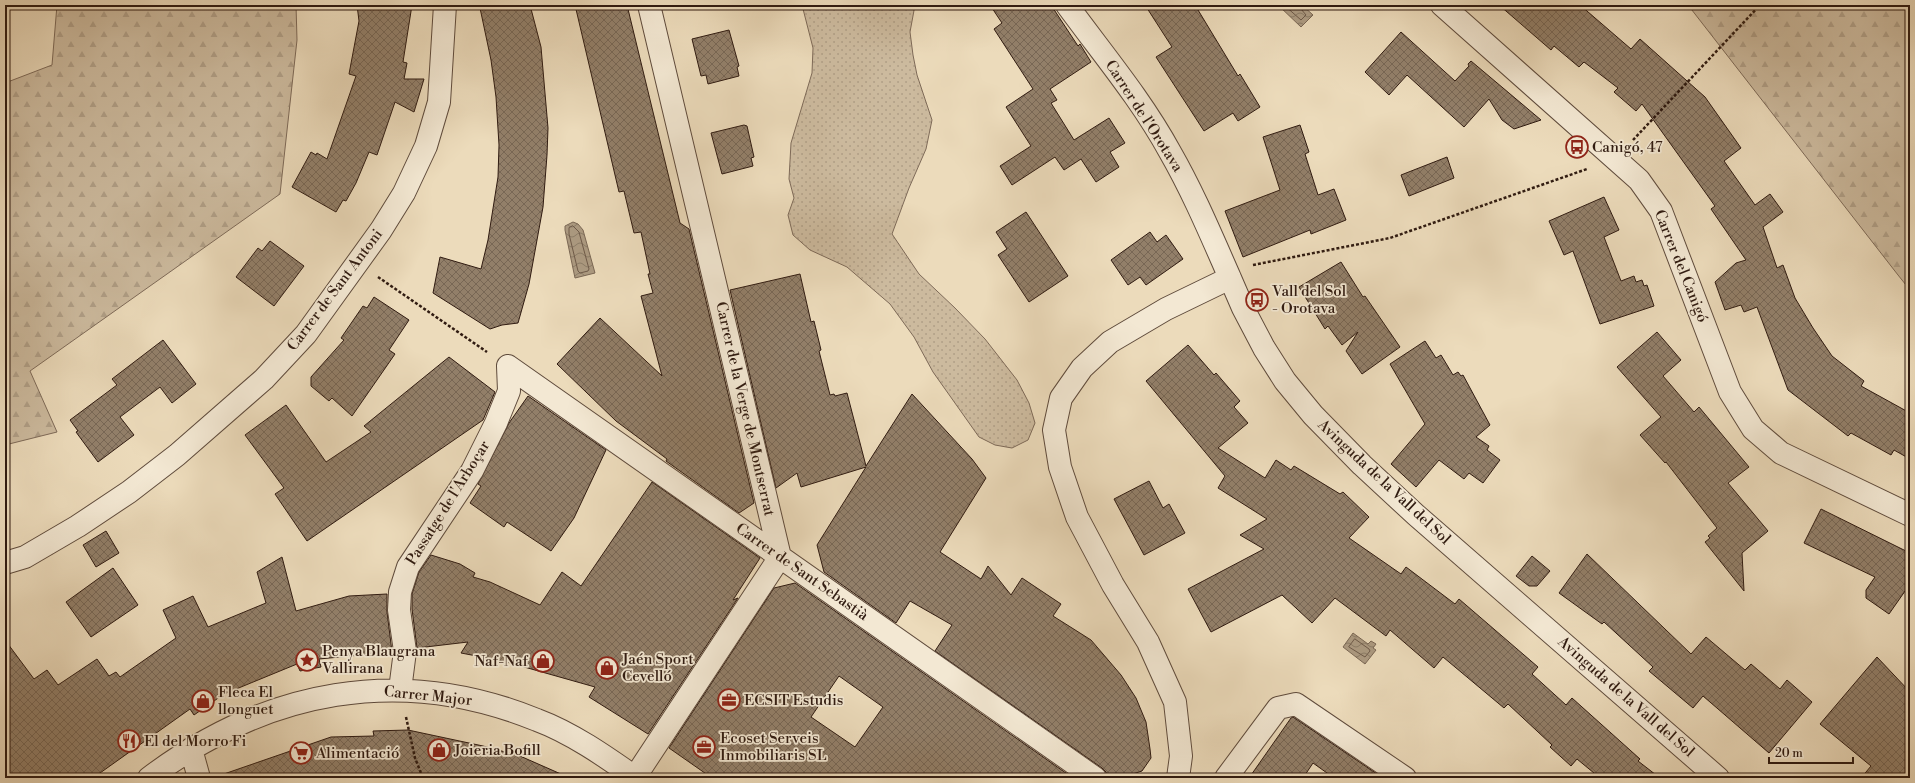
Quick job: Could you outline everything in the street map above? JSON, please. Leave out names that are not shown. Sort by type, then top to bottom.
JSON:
[{"type":"street","name":"Carrer de Sant Antoni","points":[[5,563],[25,557],[78,526],[129,492],[177,455],[264,379],[306,334],[381,230],[404,193],[426,146],[439,102],[445,5]]},
{"type":"street","name":"Carrer de la Verge de Montserrat","points":[[649,5],[780,557]]},
{"type":"street","name":"Carrer de l'Orotava","points":[[1067,5],[1123,79],[1170,152],[1205,221],[1230,278]]},
{"type":"street","name":"Carrer del Canigó","points":[[1442,5],[1639,180],[1661,211],[1730,392],[1753,429],[1780,453],[1910,515]]},
{"type":"street","points":[[1178,778],[1181,756],[1175,702],[1148,642],[1113,584],[1077,516],[1060,467],[1054,430],[1062,398],[1082,368],[1110,342],[1166,309],[1230,278]]},
{"type":"street","name":"Avinguda de la Vall del Sol","points":[[1230,278],[1243,308],[1264,348],[1285,381],[1313,415],[1362,466],[1416,515],[1718,778]]},
{"type":"street","name":"Carrer de Sant Sebastià","points":[[508,366],[1095,778]]},
{"type":"street","name":"Passatge de l'Arboçar","points":[[400,690],[405,650],[399,610],[400,592],[408,567],[472,471],[496,424],[509,391],[508,366]]},
{"type":"street","points":[[636,777],[780,557]]},
{"type":"street","name":"Carrer Major","points":[[150,778],[191,749],[229,728],[274,709],[312,699],[358,692],[400,690],[456,696],[499,706],[539,720],[582,743],[636,777]]},
{"type":"street","points":[[1226,778],[1278,708],[1296,704],[1405,778]]},
{"type":"street","points":[[191,749],[200,778]]},
{"type":"path","points":[[1230,278],[1250,265],[1390,238],[1615,158],[1760,5]]},
{"type":"path","points":[[357,263],[508,366]]},
{"type":"path","points":[[400,690],[415,758],[423,778]]},
{"type":"green space","points":[[57,5],[296,5],[297,40],[280,194],[30,371],[57,432],[5,445],[5,83],[52,65]]},
{"type":"green space","points":[[802,5],[915,5],[910,32],[913,55],[917,75],[932,120],[926,149],[909,188],[892,234],[919,274],[985,339],[1017,380],[1029,403],[1035,423],[1028,440],[1012,448],[995,445],[979,437],[933,372],[914,337],[890,304],[847,267],[810,250],[793,235],[788,215],[794,198],[789,179],[791,143],[812,73],[813,48]]},
{"type":"green space","points":[[1688,5],[1910,5],[1910,290],[1898,275]]},
{"type":"water","points":[[1278,5],[1302,5],[1313,15],[1301,27]]},
{"type":"water","points":[[573,222],[578,224],[583,230],[595,273],[575,278],[565,230],[565,226]]},
{"type":"water","points":[[1353,633],[1368,644],[1371,641],[1376,644],[1373,648],[1376,650],[1365,664],[1343,647]]},
{"type":"building","points":[[357,5],[412,5],[403,62],[407,63],[404,79],[424,79],[414,112],[395,102],[377,155],[369,152],[356,183],[346,201],[343,200],[336,212],[292,187],[311,152],[316,155],[317,153],[327,159],[356,76],[349,74],[359,21]]},
{"type":"building","points":[[491,5],[530,5],[541,47],[548,128],[543,207],[529,284],[518,323],[502,325],[490,329],[433,293],[440,257],[481,269],[488,240],[498,177],[499,145],[496,97],[491,60],[480,8]]},
{"type":"building","points":[[575,5],[627,5],[680,223],[689,229],[754,503],[739,513],[666,461],[667,459],[616,421],[557,364],[600,318],[662,376],[641,296],[653,293],[648,274],[650,274],[641,232],[634,233],[624,191],[619,192]]},
{"type":"building","points":[[990,5],[1051,5],[1078,46],[1080,44],[1091,62],[1050,89],[1057,100],[1051,103],[1074,140],[1109,118],[1125,143],[1110,152],[1119,167],[1096,182],[1081,159],[1064,170],[1055,157],[1012,185],[1000,166],[1031,146],[1006,107],[1033,89],[994,29],[1002,23]]},
{"type":"building","points":[[1145,5],[1195,5],[1238,76],[1240,74],[1260,107],[1238,121],[1233,113],[1204,131],[1156,57],[1172,47]]},
{"type":"building","points":[[1499,5],[1580,5],[1631,49],[1640,39],[1705,97],[1741,148],[1724,161],[1755,205],[1770,194],[1783,212],[1763,227],[1777,268],[1783,265],[1795,298],[1813,328],[1832,356],[1864,381],[1861,386],[1910,413],[1910,459],[1894,450],[1891,455],[1851,433],[1848,436],[1788,390],[1757,307],[1744,312],[1741,305],[1725,310],[1715,282],[1736,263],[1746,260],[1711,209],[1715,206],[1642,104],[1636,111],[1614,92],[1618,88],[1584,62],[1579,67],[1554,46],[1551,50]]},
{"type":"building","points":[[729,30],[739,66],[737,67],[739,76],[708,84],[706,75],[701,76],[692,39]]},
{"type":"building","points":[[1401,32],[1455,81],[1469,66],[1468,64],[1471,61],[1541,120],[1514,129],[1502,120],[1489,99],[1464,127],[1407,75],[1389,95],[1365,72]]},
{"type":"building","points":[[744,125],[747,126],[754,157],[751,158],[753,166],[722,174],[711,133]]},
{"type":"building","points":[[1300,125],[1309,152],[1305,154],[1318,195],[1334,189],[1346,220],[1311,234],[1310,230],[1243,257],[1225,211],[1280,190],[1263,137]]},
{"type":"building","points":[[1447,157],[1454,178],[1409,196],[1401,175]]},
{"type":"building","points":[[1604,197],[1619,230],[1604,237],[1621,281],[1634,276],[1636,282],[1642,280],[1644,286],[1647,285],[1654,306],[1600,324],[1573,251],[1564,255],[1549,221]]},
{"type":"building","points":[[1026,212],[1068,276],[1029,302],[998,255],[1007,249],[996,232]]},
{"type":"building","points":[[1150,232],[1157,242],[1166,235],[1183,259],[1146,285],[1140,277],[1128,285],[1111,260]]},
{"type":"building","points":[[270,241],[304,266],[274,306],[236,277],[258,248],[262,251]]},
{"type":"building","points":[[1341,262],[1363,297],[1365,296],[1400,347],[1362,374],[1346,351],[1358,332],[1342,345],[1328,326],[1325,329],[1299,287]]},
{"type":"building","points":[[800,274],[811,322],[814,321],[821,350],[819,351],[830,395],[834,394],[835,396],[847,393],[866,466],[912,394],[972,459],[986,478],[940,552],[981,579],[988,566],[1011,595],[1022,578],[1061,604],[1053,616],[1091,640],[1121,675],[1136,698],[1146,722],[1151,758],[1142,771],[1120,778],[1107,778],[1106,772],[1102,768],[935,651],[952,625],[910,601],[896,623],[824,572],[817,545],[866,467],[801,487],[797,473],[776,488],[730,290]]},
{"type":"building","points":[[374,297],[409,320],[389,350],[395,354],[352,416],[332,398],[329,401],[311,386],[311,377],[344,340],[341,338],[363,306],[367,308]]},
{"type":"building","points":[[1657,332],[1681,360],[1663,376],[1694,412],[1699,407],[1749,467],[1728,483],[1768,531],[1742,553],[1744,591],[1705,542],[1710,538],[1708,536],[1717,528],[1666,462],[1665,463],[1640,435],[1661,417],[1617,367]]},
{"type":"building","points":[[163,340],[196,384],[172,403],[160,387],[120,417],[134,435],[98,462],[76,432],[78,431],[70,420],[117,385],[112,379]]},
{"type":"building","points":[[1425,341],[1436,358],[1441,355],[1453,375],[1458,372],[1461,376],[1463,375],[1490,425],[1476,437],[1489,446],[1487,450],[1500,460],[1483,483],[1469,473],[1464,479],[1439,460],[1416,487],[1391,464],[1425,424],[1390,364]]},
{"type":"building","points":[[1188,345],[1214,375],[1216,373],[1240,401],[1234,407],[1248,423],[1218,448],[1265,478],[1276,460],[1291,470],[1294,466],[1340,494],[1343,492],[1369,517],[1349,538],[1401,574],[1406,567],[1455,604],[1459,599],[1538,667],[1532,674],[1566,705],[1572,698],[1640,759],[1638,761],[1660,778],[1600,778],[1577,759],[1571,766],[1550,747],[1552,745],[1508,704],[1504,708],[1443,657],[1434,668],[1390,630],[1386,636],[1335,598],[1312,623],[1282,595],[1211,632],[1188,589],[1264,549],[1240,535],[1267,519],[1218,488],[1225,476],[1146,381]]},
{"type":"building","points":[[449,357],[495,392],[483,420],[307,541],[275,494],[284,488],[245,435],[286,405],[326,462],[371,432],[364,426]]},
{"type":"building","points":[[528,396],[606,450],[574,518],[551,551],[507,522],[504,527],[470,503],[481,486],[478,484],[509,423]]},
{"type":"building","points":[[1149,481],[1163,508],[1169,504],[1185,533],[1144,555],[1114,499]]},
{"type":"building","points":[[652,482],[760,558],[733,600],[738,598],[648,734],[589,697],[595,687],[503,661],[461,653],[468,642],[417,648],[412,609],[412,594],[419,572],[431,555],[460,564],[475,573],[473,577],[490,582],[540,605],[562,572],[581,586]]},
{"type":"building","points":[[1821,509],[1910,553],[1910,584],[1889,614],[1866,598],[1866,590],[1875,577],[1804,543]]},
{"type":"building","points":[[106,531],[119,553],[96,567],[83,545]]},
{"type":"building","points":[[1587,554],[1691,654],[1706,637],[1745,670],[1751,664],[1780,689],[1787,680],[1812,702],[1769,753],[1703,696],[1693,708],[1649,671],[1653,667],[1604,622],[1602,624],[1559,593]]},
{"type":"building","points":[[1532,556],[1550,571],[1537,586],[1529,586],[1516,576]]},
{"type":"building","points":[[282,557],[296,611],[349,596],[387,594],[387,612],[392,652],[319,659],[321,667],[300,671],[297,664],[224,694],[194,715],[190,709],[93,778],[5,778],[5,640],[34,679],[47,670],[58,685],[97,659],[109,676],[116,672],[120,677],[176,638],[163,610],[193,596],[208,627],[266,603],[257,572]]},
{"type":"building","points":[[113,568],[138,605],[91,637],[66,602]]},
{"type":"building","points":[[795,583],[1073,778],[712,778],[669,748],[774,588]],"holes":[[[839,676],[883,707],[855,747],[811,717]]]},
{"type":"building","points":[[1877,657],[1910,692],[1910,778],[1861,778],[1871,766],[1820,724]]},
{"type":"building","points":[[1293,717],[1383,778],[1334,778],[1313,763],[1303,778],[1249,778]]},
{"type":"building","points":[[408,730],[483,746],[520,756],[570,778],[221,778],[221,775],[331,737],[374,736],[373,731]]},
{"type":"place","name":"Canigó, 47","points":[[1577,147]]},
{"type":"place","name":"Vall del Sol - Orotava","points":[[1257,300]]},
{"type":"place","name":"Penya Blaugrana Vallirana","points":[[307,660]]},
{"type":"place","name":"Naf-Naf","points":[[543,661]]},
{"type":"place","name":"Jaén Sport Cevelló","points":[[607,668]]},
{"type":"place","name":"ECSIT Estudis","points":[[729,700]]},
{"type":"place","name":"Fleca El llonguet","points":[[203,701]]},
{"type":"place","name":"El del Morro Fi","points":[[129,741]]},
{"type":"place","name":"Ecoset Serveis Inmobiliaris SL","points":[[704,747]]},
{"type":"place","name":"Joieria Bofill","points":[[439,750]]},
{"type":"place","name":"Alimentació","points":[[301,753]]}]
